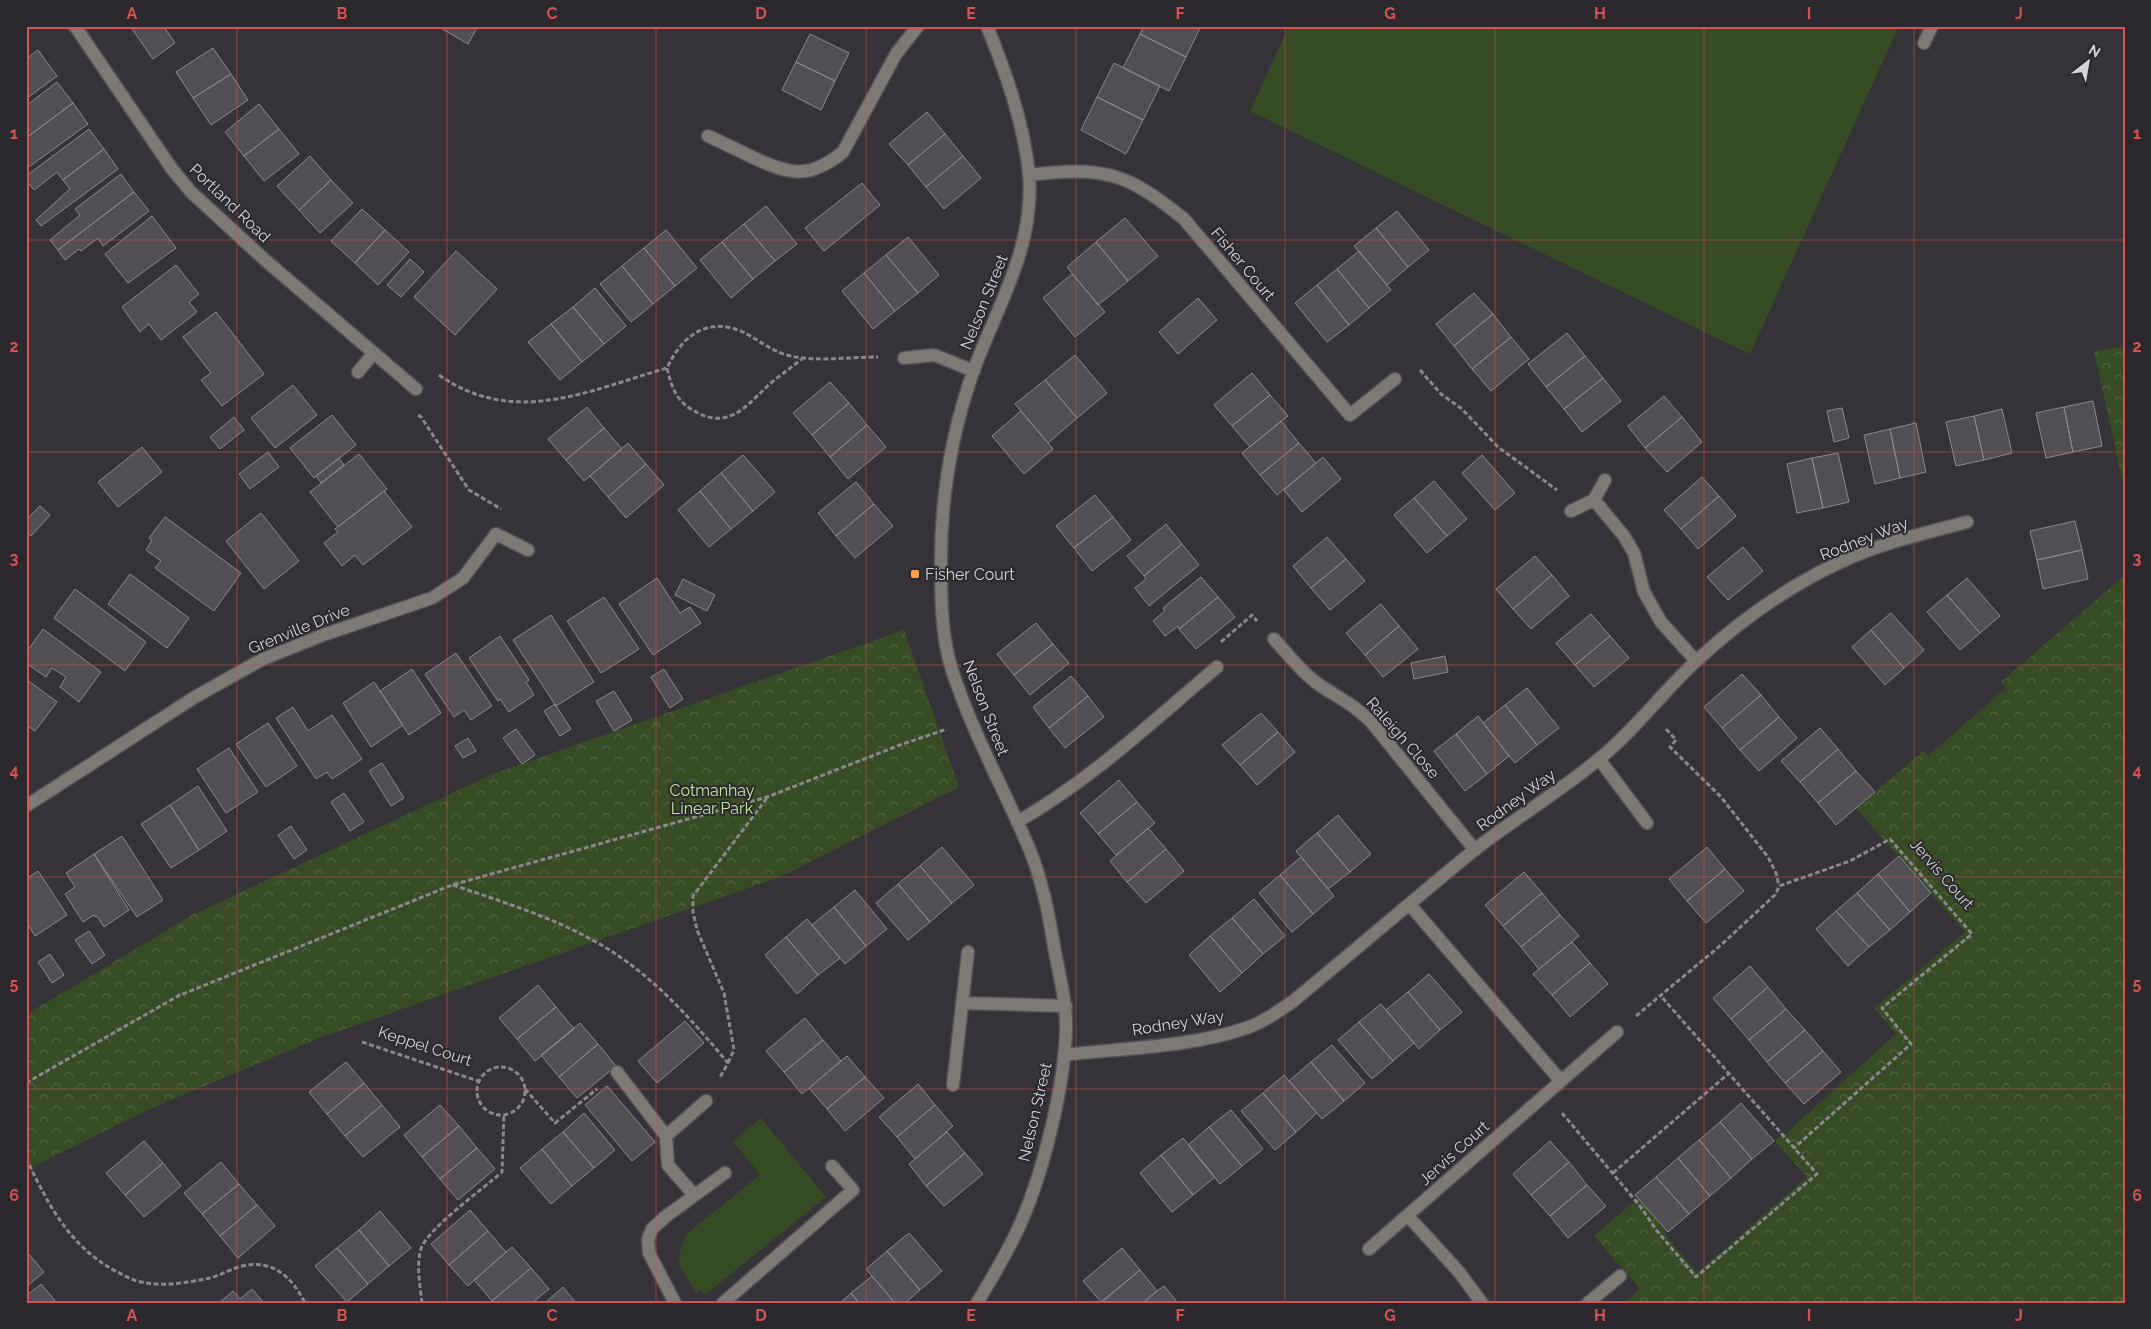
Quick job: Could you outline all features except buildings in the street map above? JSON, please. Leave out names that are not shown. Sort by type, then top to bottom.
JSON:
[{"type":"street","name":"Portland Road","points":[[75,26],[172,169],[191,192],[265,260],[416,389]]},
{"type":"street","points":[[708,136],[779,170],[798,172],[816,169],[831,162],[843,152],[896,54],[918,26]]},
{"type":"street","name":"Nelson Street","points":[[977,1303],[1015,1235],[1031,1198],[1053,1118],[1067,1031],[1066,1006],[1041,880],[972,721],[951,667],[942,603],[940,567],[944,495],[958,421],[974,371],[1009,289],[1019,260],[1027,212],[1029,174],[1021,132],[987,26]]},
{"type":"street","points":[[1924,42],[1932,26]]},
{"type":"street","name":"Fisher Court","points":[[1029,174],[1088,171],[1114,175],[1136,184],[1160,199],[1184,220],[1350,415],[1395,378]]},
{"type":"street","points":[[358,372],[373,354]]},
{"type":"street","points":[[904,358],[934,355],[974,371]]},
{"type":"street","points":[[1571,511],[1594,500],[1605,480]]},
{"type":"street","points":[[1594,500],[1624,536],[1634,554],[1650,605],[1661,622],[1696,661]]},
{"type":"street","name":"Rodney Way","points":[[1064,1055],[1200,1040],[1251,1026],[1292,1002],[1475,850],[1599,759],[1696,661],[1732,630],[1774,600],[1816,575],[1855,556],[1900,540],[1967,522]]},
{"type":"street","points":[[496,534],[528,550]]},
{"type":"street","name":"Grenville Drive","points":[[26,806],[195,697],[263,659],[323,635],[432,598],[463,578],[496,534]]},
{"type":"street","name":"Raleigh Close","points":[[1274,639],[1305,673],[1318,684],[1358,709],[1372,723],[1475,850]]},
{"type":"street","points":[[1017,822],[1083,780],[1217,666]]},
{"type":"street","points":[[1599,759],[1646,822]]},
{"type":"street","points":[[1410,904],[1560,1080]]},
{"type":"street","points":[[953,1085],[968,952]]},
{"type":"street","points":[[962,1003],[1066,1006]]},
{"type":"street","name":"Jervis Court","points":[[1370,1250],[1560,1080],[1617,1032]]},
{"type":"street","points":[[617,1072],[666,1136],[668,1165],[694,1195]]},
{"type":"street","points":[[666,1136],[706,1101]]},
{"type":"street","points":[[722,1303],[853,1190],[832,1166]]},
{"type":"street","points":[[675,1303],[649,1253],[648,1240],[652,1229],[725,1173]]},
{"type":"street","points":[[1408,1216],[1459,1272],[1482,1303]]},
{"type":"street","points":[[1588,1303],[1620,1276]]},
{"type":"path","points":[[803,358],[772,382],[749,405],[730,416],[718,419],[706,417],[681,402],[672,389],[667,368],[679,346],[687,338],[694,332],[713,327],[725,327],[742,332],[777,352],[803,358],[904,358]]},
{"type":"path","points":[[1395,378],[1414,363],[1441,394],[1462,409],[1498,447],[1557,489],[1571,511]]},
{"type":"path","points":[[496,534],[501,507],[469,490],[421,416],[413,414],[403,406],[431,369],[456,387],[479,396],[511,402],[574,397],[667,368]]},
{"type":"path","points":[[1217,666],[1208,654],[1252,615],[1274,639]]},
{"type":"path","points":[[1617,1032],[1721,945],[1776,894],[1779,886],[1776,873],[1768,857],[1721,797],[1670,747],[1676,740],[1650,708]]},
{"type":"path","points":[[26,1083],[178,996],[452,885],[767,797],[900,745],[972,721]]},
{"type":"path","points":[[706,1101],[734,1050],[724,993],[697,930],[693,912],[693,896],[767,797]]},
{"type":"path","name":"Jervis Court","points":[[1779,886],[1850,861],[1890,839],[1972,934],[1882,1008],[1911,1044],[1794,1148]]},
{"type":"path","points":[[452,885],[544,916],[586,936],[623,958],[684,1011],[728,1063]]},
{"type":"path","points":[[1546,1094],[1613,1173],[1640,1206],[1657,1231],[1696,1277],[1817,1174],[1660,995]]},
{"type":"path","name":"Keppel Court","points":[[362,1042],[478,1081]]},
{"type":"path","name":"Keppel Court","points":[[504,1115],[494,1114],[485,1109],[479,1101],[476,1091],[478,1081],[485,1072],[494,1068],[505,1067],[515,1071],[522,1079],[525,1089],[555,1123],[617,1072]]},
{"type":"path","points":[[1613,1173],[1728,1074]]},
{"type":"path","points":[[422,1303],[419,1277],[422,1247],[432,1232],[502,1172],[504,1115],[517,1109],[522,1103],[525,1089]]},
{"type":"path","points":[[26,1158],[60,1221],[80,1246],[99,1262],[134,1280],[166,1284],[211,1278],[246,1265],[268,1266],[290,1278],[305,1303]]},
{"type":"green space","points":[[1289,26],[1899,26],[1750,354],[1250,111]]},
{"type":"green space","points":[[2125,346],[2125,493],[2094,351]]},
{"type":"green space","points":[[2125,575],[2125,1303],[1624,1303],[1640,1289],[1594,1236],[1638,1198],[1666,1230],[1664,1233],[1697,1273],[1807,1177],[1774,1140],[1786,1133],[1896,1034],[1874,1008],[1965,932],[1856,808],[1923,751],[1928,756],[2006,688],[2001,682]]},
{"type":"green space","name":"Cotmanhay Linear Park","points":[[904,630],[959,787],[780,877],[322,1037],[154,1107],[26,1170],[26,1015],[190,916],[493,774]]},
{"type":"green space","points":[[761,1118],[826,1197],[705,1295],[701,1290],[697,1293],[682,1271],[680,1264],[679,1255],[684,1239],[690,1231],[760,1175],[733,1141]]},
{"type":"place","name":"Fisher Court","points":[[915,574]]}]
